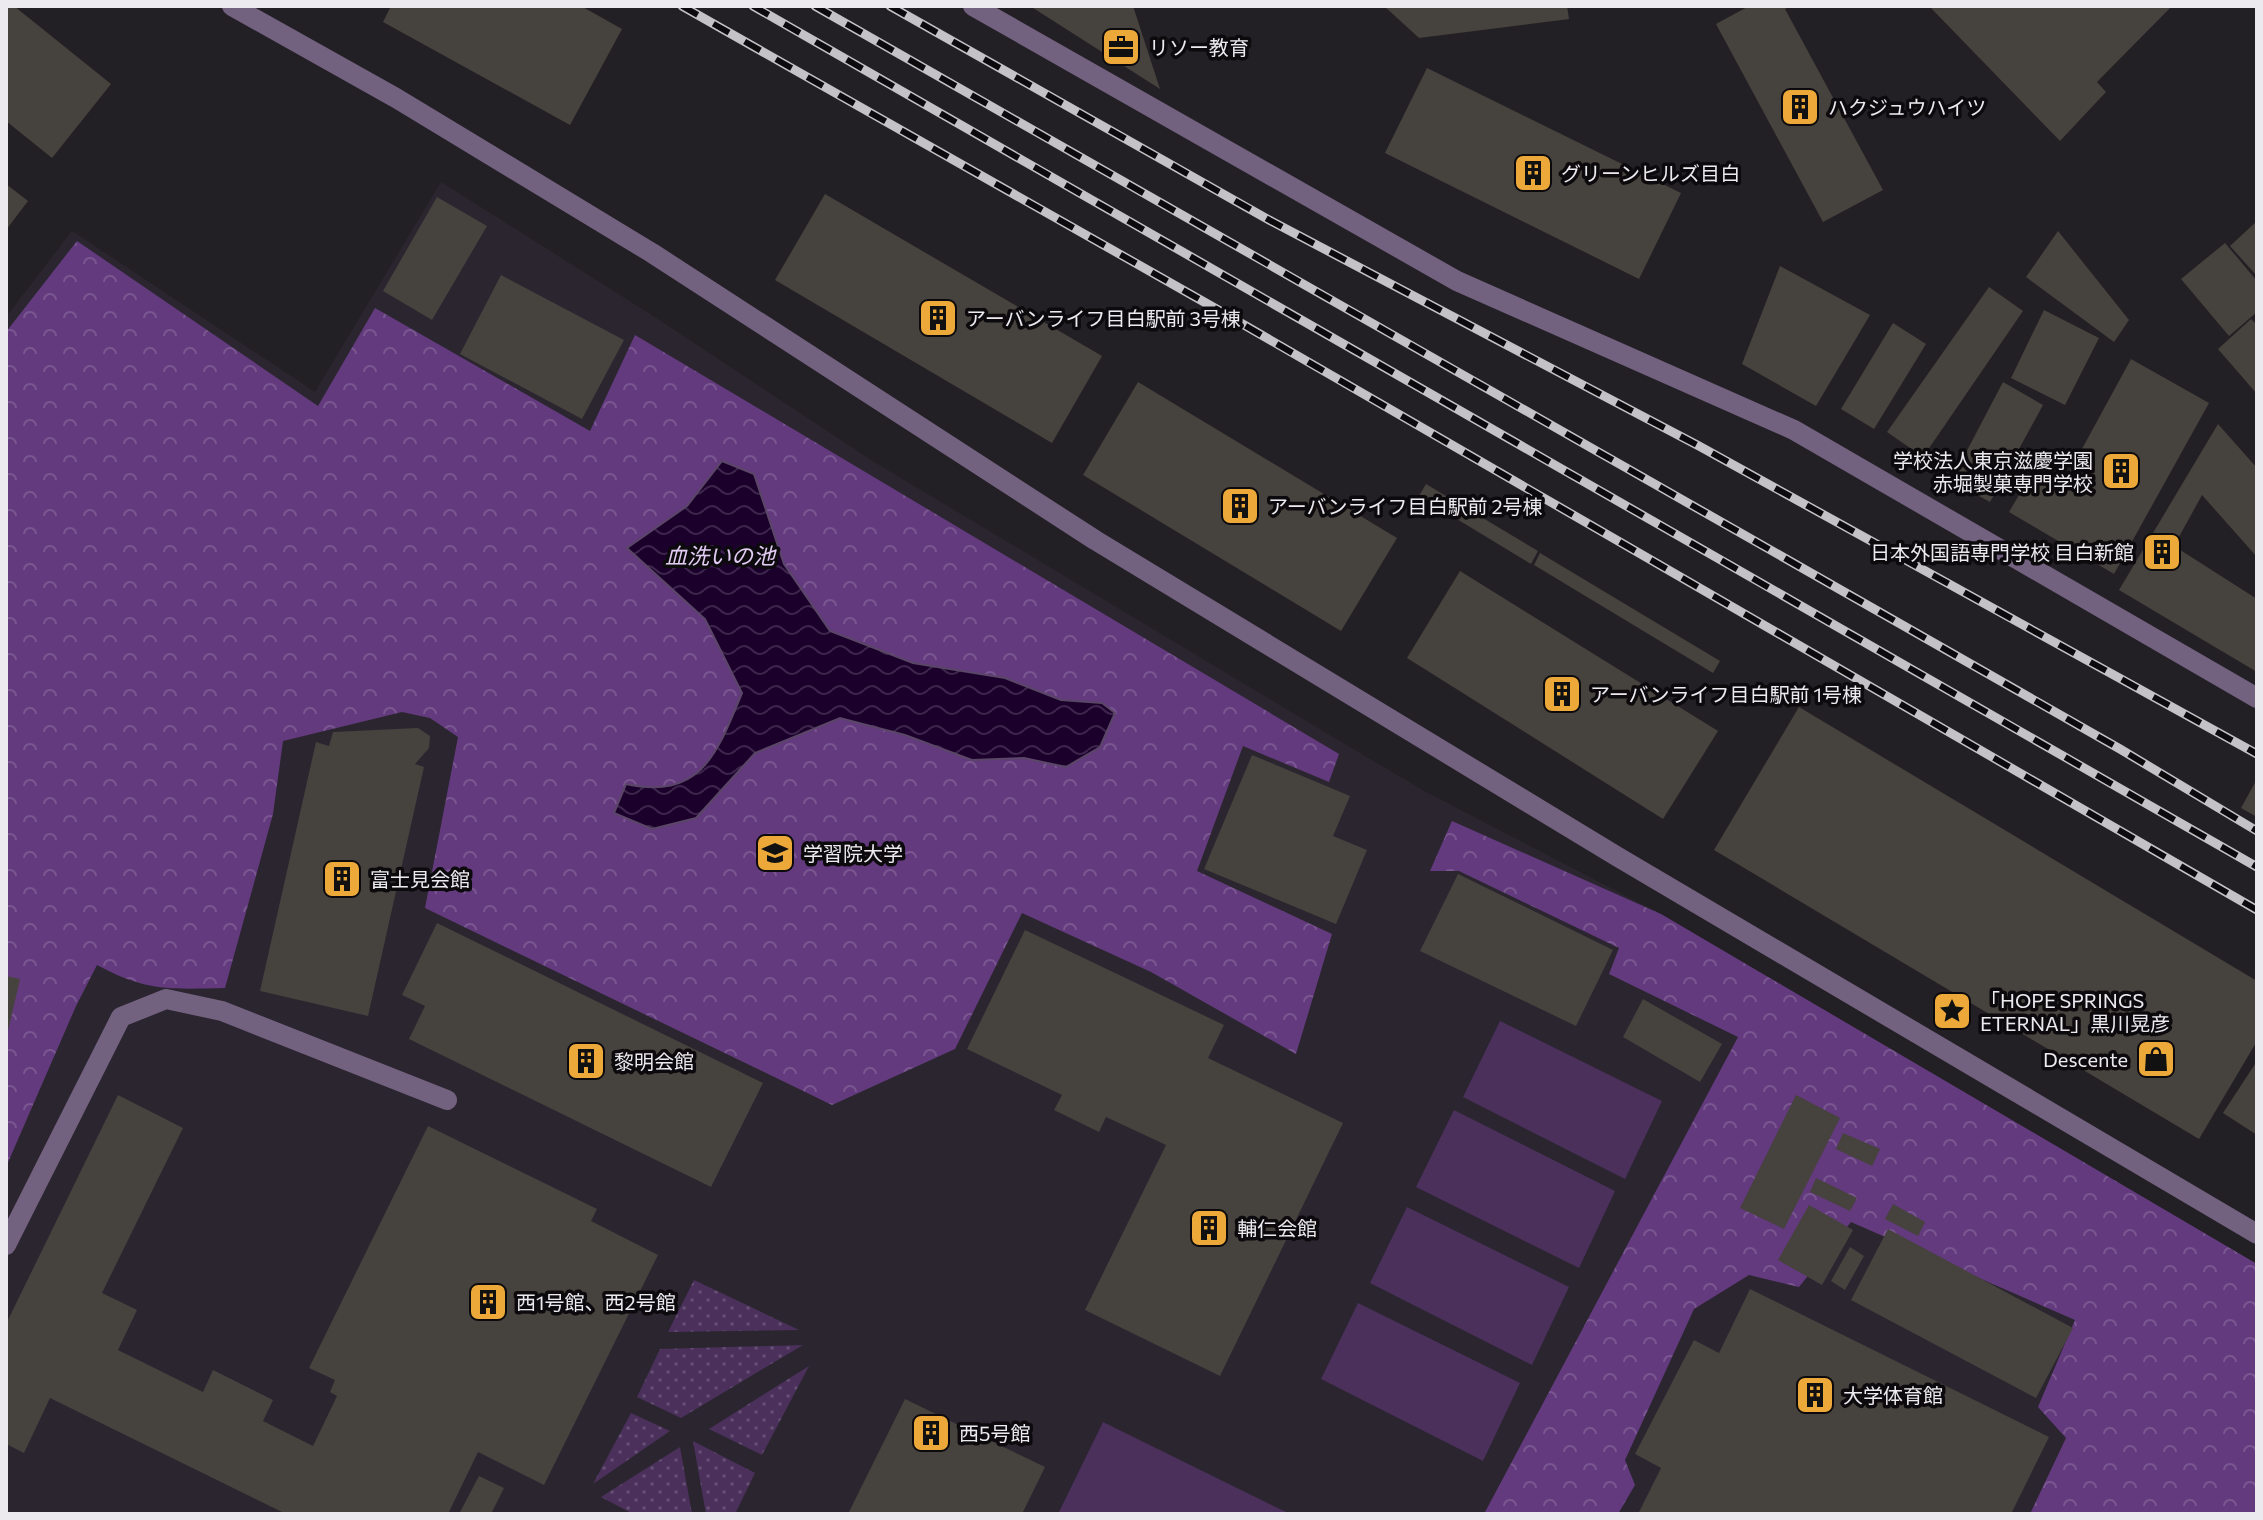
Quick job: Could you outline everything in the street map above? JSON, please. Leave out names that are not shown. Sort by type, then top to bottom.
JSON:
[{"type":"street","points":[[232,6],[396,98],[652,253],[1095,540],[2257,1234]]},
{"type":"street","points":[[973,6],[1457,281],[1794,430],[2257,698]]},
{"type":"street","points":[[6,1245],[121,1017],[166,999],[222,1011],[447,1100]]},
{"type":"shaded area","name":"学習院大学","points":[[441,182],[650,314],[874,462],[1348,746],[1426,792],[1661,914],[2257,1264],[2257,1514],[6,1514],[6,317],[72,231],[315,392]]},
{"type":"shaded area","points":[[1500,1021],[1662,1101],[1625,1179],[1463,1097]]},
{"type":"shaded area","points":[[1454,1110],[1615,1191],[1579,1268],[1416,1187]]},
{"type":"shaded area","points":[[1407,1207],[1569,1287],[1532,1365],[1370,1283]]},
{"type":"shaded area","points":[[694,1280],[799,1330],[668,1332]]},
{"type":"shaded area","points":[[1358,1303],[1520,1383],[1483,1461],[1321,1379]]},
{"type":"shaded area","points":[[803,1345],[681,1418],[637,1397],[660,1349]]},
{"type":"shaded area","points":[[809,1366],[762,1455],[709,1429]]},
{"type":"shaded area","points":[[631,1413],[670,1431],[593,1484]]},
{"type":"shaded area","points":[[1103,1422],[1290,1514],[1058,1514]]},
{"type":"shaded area","points":[[693,1441],[755,1473],[735,1514],[706,1514]]},
{"type":"shaded area","points":[[680,1447],[692,1514],[633,1514],[601,1497]]},
{"type":"green space","points":[[77,241],[318,406],[375,308],[590,431],[635,335],[1339,754],[1329,782],[1243,746],[1197,871],[1332,934],[1296,1054],[1151,972],[1022,913],[955,1049],[832,1105],[425,908],[458,737],[430,718],[402,712],[283,741],[273,814],[225,988],[159,987],[130,980],[97,965],[6,1167],[6,332]]},
{"type":"green space","points":[[1452,821],[1661,914],[2257,1264],[2257,1514],[2030,1514],[2066,1438],[2038,1407],[2075,1320],[1851,1222],[1799,1287],[1749,1275],[1694,1309],[1625,1460],[1635,1485],[1618,1514],[1484,1514],[1738,1037],[1609,974],[1619,948],[1459,871],[1430,871]]},
{"type":"water","name":"血洗いの池","points":[[722,461],[754,474],[784,564],[830,631],[913,663],[1005,678],[1061,700],[1102,703],[1115,713],[1100,747],[1066,767],[1024,758],[972,760],[905,735],[840,718],[755,753],[696,818],[652,829],[614,813],[626,784],[652,787],[673,785],[690,778],[703,767],[724,735],[742,693],[705,619],[627,548],[687,506]]},
{"type":"building","points":[[6,6],[14,6],[111,84],[52,158],[6,121]]},
{"type":"building","points":[[391,6],[581,6],[622,29],[570,125],[383,22]]},
{"type":"building","name":"リソー教育","points":[[1030,6],[1133,6],[1160,89]]},
{"type":"building","points":[[1384,6],[1567,6],[1569,19],[1419,38]]},
{"type":"building","name":"ハクジュウハイツ","points":[[1749,6],[1791,6],[1785,9],[1883,190],[1823,222],[1716,24]]},
{"type":"building","points":[[1929,6],[2172,6],[2097,82],[2106,92],[2060,141]]},
{"type":"building","name":"グリーンヒルズ目白","points":[[1427,68],[1681,193],[1639,279],[1385,153]]},
{"type":"building","points":[[6,184],[28,201],[6,230]]},
{"type":"building","name":"アーバンライフ目白駅前 3号棟","points":[[825,194],[1102,356],[1052,443],[775,280]]},
{"type":"building","points":[[437,197],[487,226],[432,320],[383,291]]},
{"type":"building","points":[[2257,221],[2257,276],[2230,246]]},
{"type":"building","points":[[2058,231],[2129,320],[2114,342],[2026,277]]},
{"type":"building","points":[[2225,243],[2257,281],[2257,312],[2229,336],[2181,279]]},
{"type":"building","points":[[1780,266],[1870,315],[1816,406],[1742,364]]},
{"type":"building","points":[[501,275],[624,340],[582,419],[460,354]]},
{"type":"building","points":[[1989,287],[2023,311],[1923,457],[1887,432]]},
{"type":"building","points":[[2044,310],[2099,338],[2065,405],[2011,378]]},
{"type":"building","points":[[2251,319],[2257,325],[2257,394],[2218,349]]},
{"type":"building","points":[[1893,323],[1926,344],[1874,429],[1841,409]]},
{"type":"building","name":"学校法人東京滋慶学園 赤堀製菓専門学校","points":[[2131,359],[2209,403],[2114,574],[2009,512],[2038,463],[2065,480]]},
{"type":"building","name":"アーバンライフ目白駅前 2号棟","points":[[1138,382],[1397,538],[1341,631],[1083,475]]},
{"type":"building","points":[[2003,382],[2043,405],[1990,502],[1951,481]]},
{"type":"building","name":"日本外国語専門学校 目白新館","points":[[2218,424],[2257,468],[2257,557],[2202,495],[2174,546],[2257,599],[2257,672],[2119,590]]},
{"type":"building","points":[[1426,484],[1538,551],[1531,564],[1419,496]]},
{"type":"building","points":[[1540,553],[1720,661],[1713,673],[1534,565]]},
{"type":"building","name":"アーバンライフ目白駅前 1号棟","points":[[1460,571],[1718,731],[1663,819],[1407,658]]},
{"type":"building","points":[[1799,707],[2257,981],[2257,1041],[2199,1139],[1714,850]]},
{"type":"building","name":"富士見会館","points":[[418,728],[430,736],[429,748],[415,764],[424,767],[368,1016],[260,991],[316,742],[329,746],[333,732]]},
{"type":"building","points":[[1252,755],[1350,796],[1333,836],[1367,850],[1336,924],[1204,869]]},
{"type":"building","points":[[2257,779],[2257,817],[2241,808]]},
{"type":"building","points":[[1458,874],[1613,950],[1576,1026],[1420,951]]},
{"type":"building","name":"黎明会館","points":[[437,923],[763,1083],[711,1187],[409,1039],[425,1006],[402,995]]},
{"type":"building","points":[[1025,930],[1224,1025],[1208,1058],[1343,1123],[1220,1376],[1085,1310],[1166,1145],[1106,1117],[1099,1132],[1054,1110],[1062,1095],[967,1049]]},
{"type":"building","points":[[6,976],[20,979],[7,1035],[6,1035]]},
{"type":"building","points":[[1643,999],[1722,1044],[1700,1082],[1623,1037]]},
{"type":"building","points":[[2257,1061],[2257,1135],[2223,1113]]},
{"type":"building","name":"西1号館、西2号館","points":[[118,1095],[183,1128],[102,1293],[137,1310],[118,1350],[203,1392],[213,1370],[273,1400],[263,1421],[313,1446],[337,1396],[330,1392],[335,1380],[309,1368],[428,1126],[597,1209],[591,1221],[658,1255],[544,1485],[478,1452],[448,1514],[286,1514],[50,1398],[24,1453],[6,1444],[6,1324]]},
{"type":"building","points":[[1796,1095],[1840,1118],[1784,1229],[1740,1208]]},
{"type":"building","points":[[1843,1133],[1880,1149],[1872,1166],[1836,1149]]},
{"type":"building","points":[[1816,1178],[1857,1198],[1850,1211],[1810,1192]]},
{"type":"building","points":[[1893,1204],[1925,1222],[1918,1236],[1885,1219]]},
{"type":"building","points":[[1809,1205],[1853,1230],[1822,1285],[1778,1260]]},
{"type":"building","points":[[1888,1229],[2073,1328],[2036,1398],[1851,1300]]},
{"type":"building","points":[[1850,1247],[1864,1256],[1845,1290],[1831,1281]]},
{"type":"building","name":"大学体育館","points":[[1750,1289],[2049,1437],[2011,1514],[1638,1514],[1661,1468],[1635,1454],[1694,1340],[1719,1353]]},
{"type":"building","name":"西5号館","points":[[905,1399],[1045,1467],[1022,1514],[848,1514]]},
{"type":"building","points":[[479,1476],[504,1488],[491,1514],[459,1514]]},
{"type":"railway","points":[[682,6],[1220,311],[2257,910]]},
{"type":"railway","points":[[753,6],[2257,867]]},
{"type":"railway","points":[[815,6],[2120,749],[2257,831]]},
{"type":"railway","points":[[890,6],[1271,221],[1699,446],[2257,754]]},
{"type":"place","name":"リソー教育","points":[[1121,47]]},
{"type":"place","name":"ハクジュウハイツ","points":[[1800,107]]},
{"type":"place","name":"グリーンヒルズ目白","points":[[1533,173]]},
{"type":"place","name":"アーバンライフ目白駅前 3号棟","points":[[938,318]]},
{"type":"place","name":"学校法人東京滋慶学園 赤堀製菓専門学校","points":[[2121,471]]},
{"type":"place","name":"アーバンライフ目白駅前 2号棟","points":[[1240,506]]},
{"type":"place","name":"日本外国語専門学校 目白新館","points":[[2162,552]]},
{"type":"place","name":"アーバンライフ目白駅前 1号棟","points":[[1562,694]]},
{"type":"place","name":"学習院大学","points":[[775,853]]},
{"type":"place","name":"富士見会館","points":[[342,879]]},
{"type":"place","name":"「HOPE SPRINGS ETERNAL」黒川晃彦","points":[[1952,1011]]},
{"type":"place","name":"Descente","points":[[2156,1059]]},
{"type":"place","name":"黎明会館","points":[[586,1061]]},
{"type":"place","name":"輔仁会館","points":[[1209,1228]]},
{"type":"place","name":"西1号館、西2号館","points":[[488,1302]]},
{"type":"place","name":"大学体育館","points":[[1815,1395]]},
{"type":"place","name":"西5号館","points":[[931,1433]]}]
